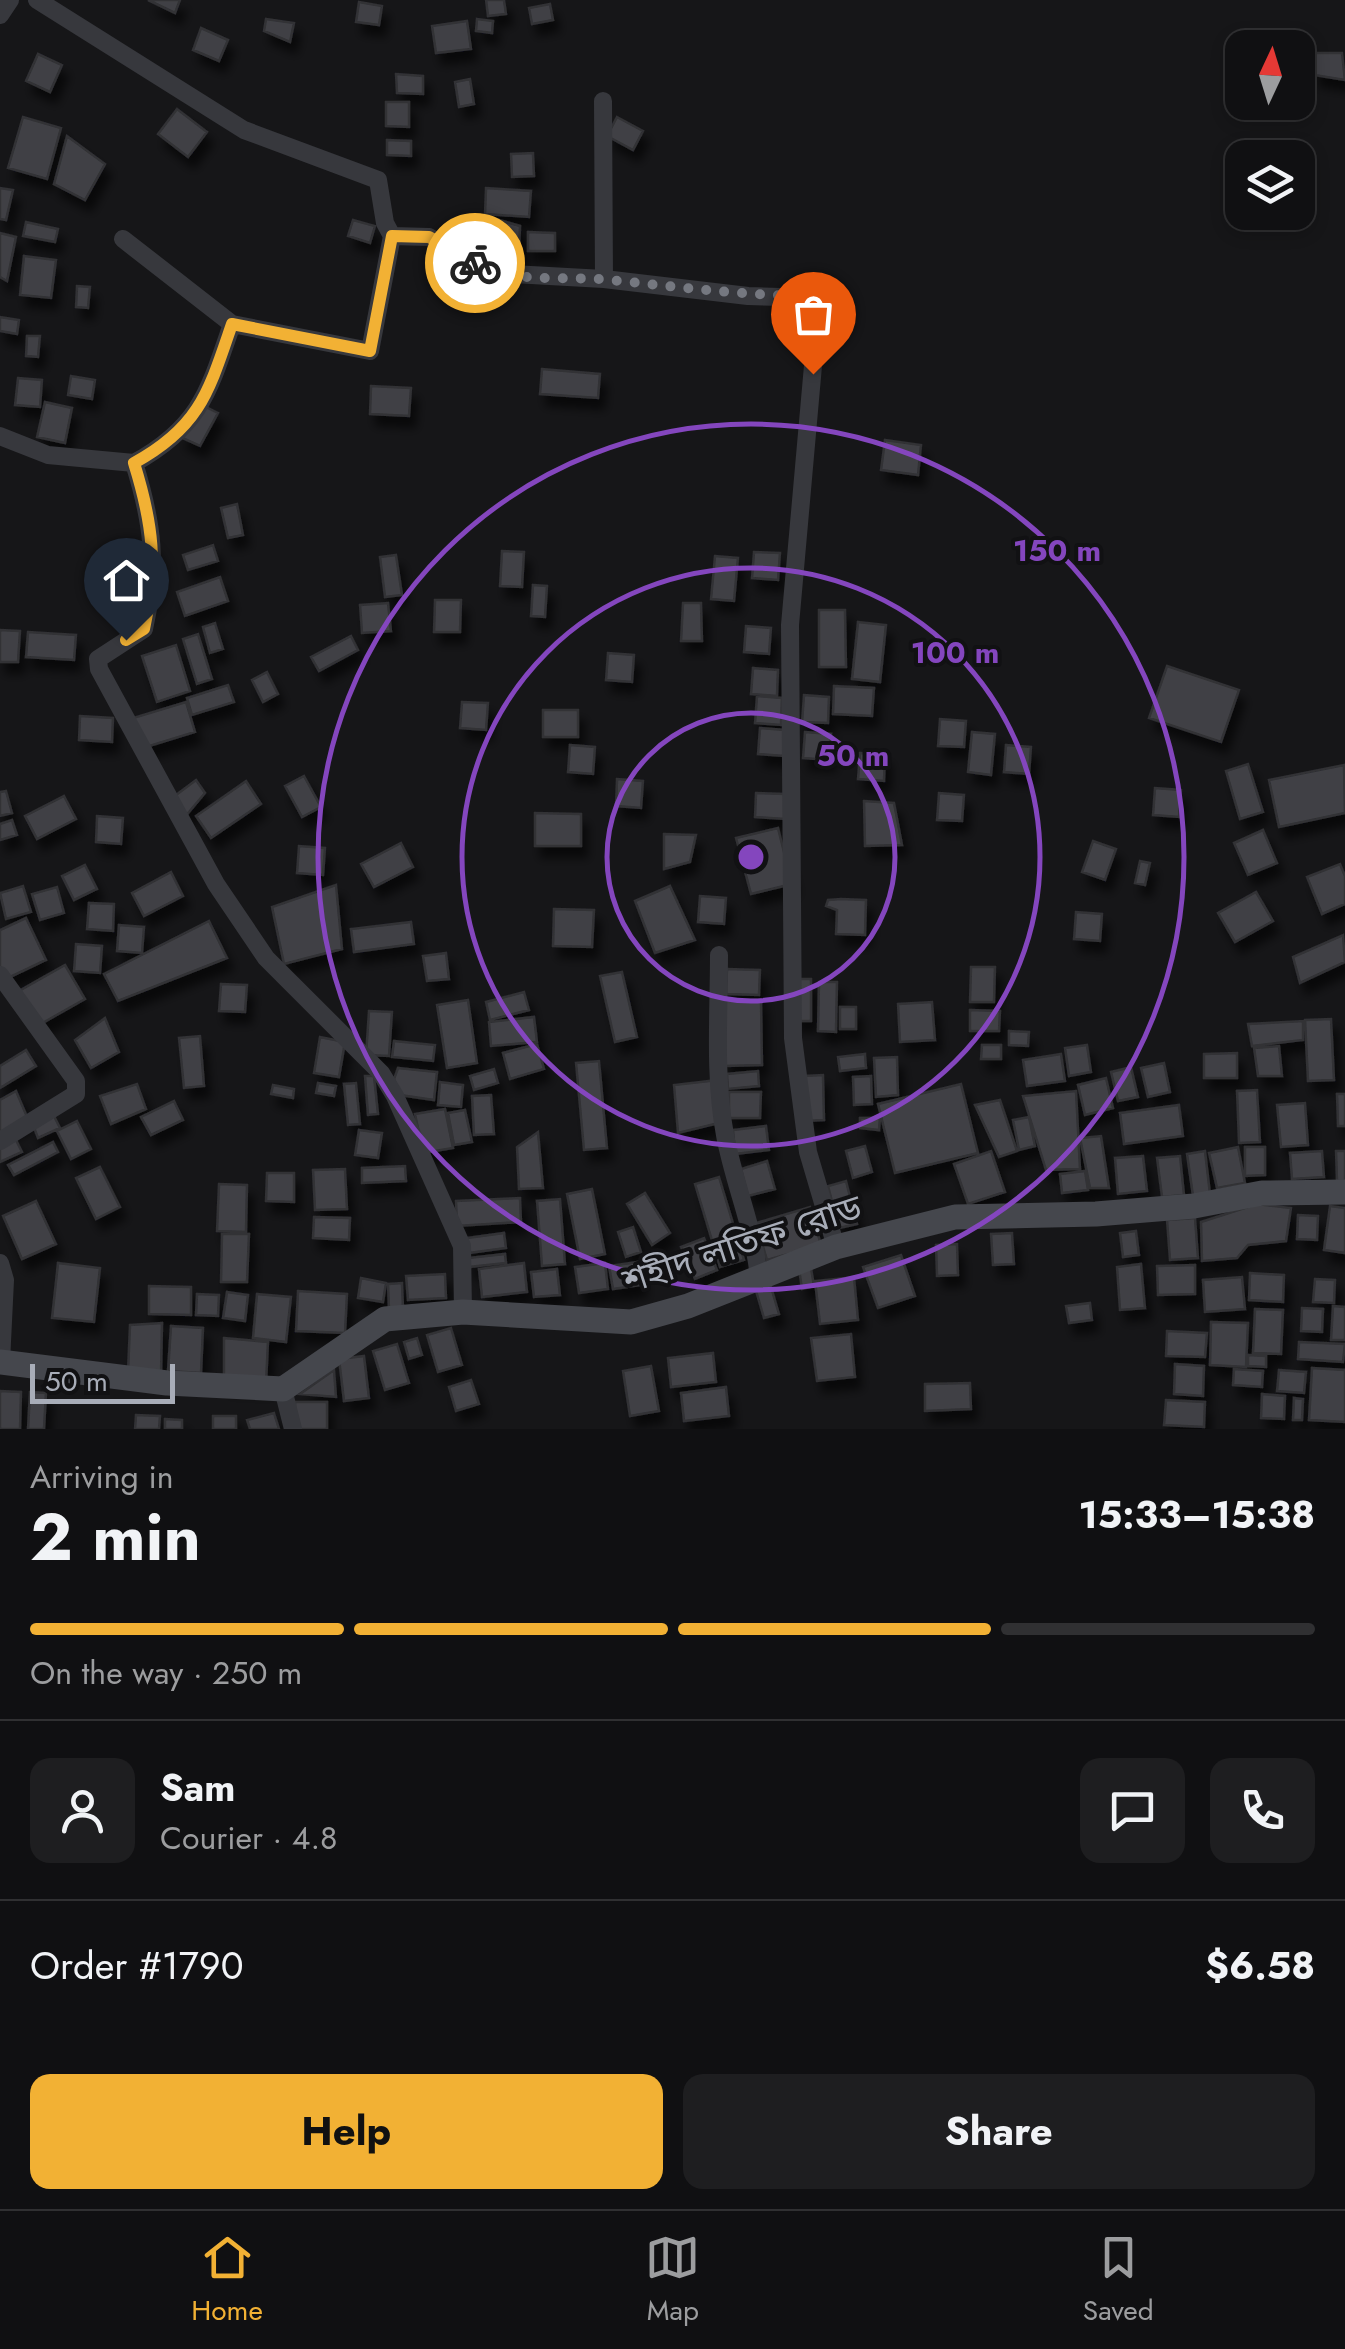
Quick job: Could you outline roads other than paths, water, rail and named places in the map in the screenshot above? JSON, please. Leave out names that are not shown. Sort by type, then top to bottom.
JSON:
[{"type":"street","points":[[0,15],[10,0]]},
{"type":"street","points":[[36,0],[244,130],[378,180],[385,223],[392,236],[370,351],[232,324],[123,239]]},
{"type":"street","points":[[603,101],[604,279]]},
{"type":"street","points":[[392,236],[429,237],[492,272],[604,279],[748,296],[819,298],[790,625],[792,1038],[808,1152],[836,1247]]},
{"type":"street","points":[[0,436],[48,455],[134,463],[161,448],[206,400],[232,324]]},
{"type":"street","points":[[134,463],[151,519],[153,587],[144,629],[98,659],[99,669],[216,884],[266,958],[381,1073],[396,1096],[462,1246],[463,1312]]},
{"type":"street","points":[[719,955],[718,1073],[725,1135],[757,1254],[760,1280]]},
{"type":"street","points":[[0,974],[76,1081],[76,1094],[0,1141]]},
{"type":"street","name":"শহীদ লতিফ রোড","points":[[282,1390],[385,1319],[463,1312],[631,1322],[760,1280],[836,1247],[956,1217],[1096,1214],[1194,1206],[1262,1193],[1345,1192]]},
{"type":"street","points":[[0,1263],[5,1280],[0,1362],[167,1383],[282,1390],[292,1429]]}]
